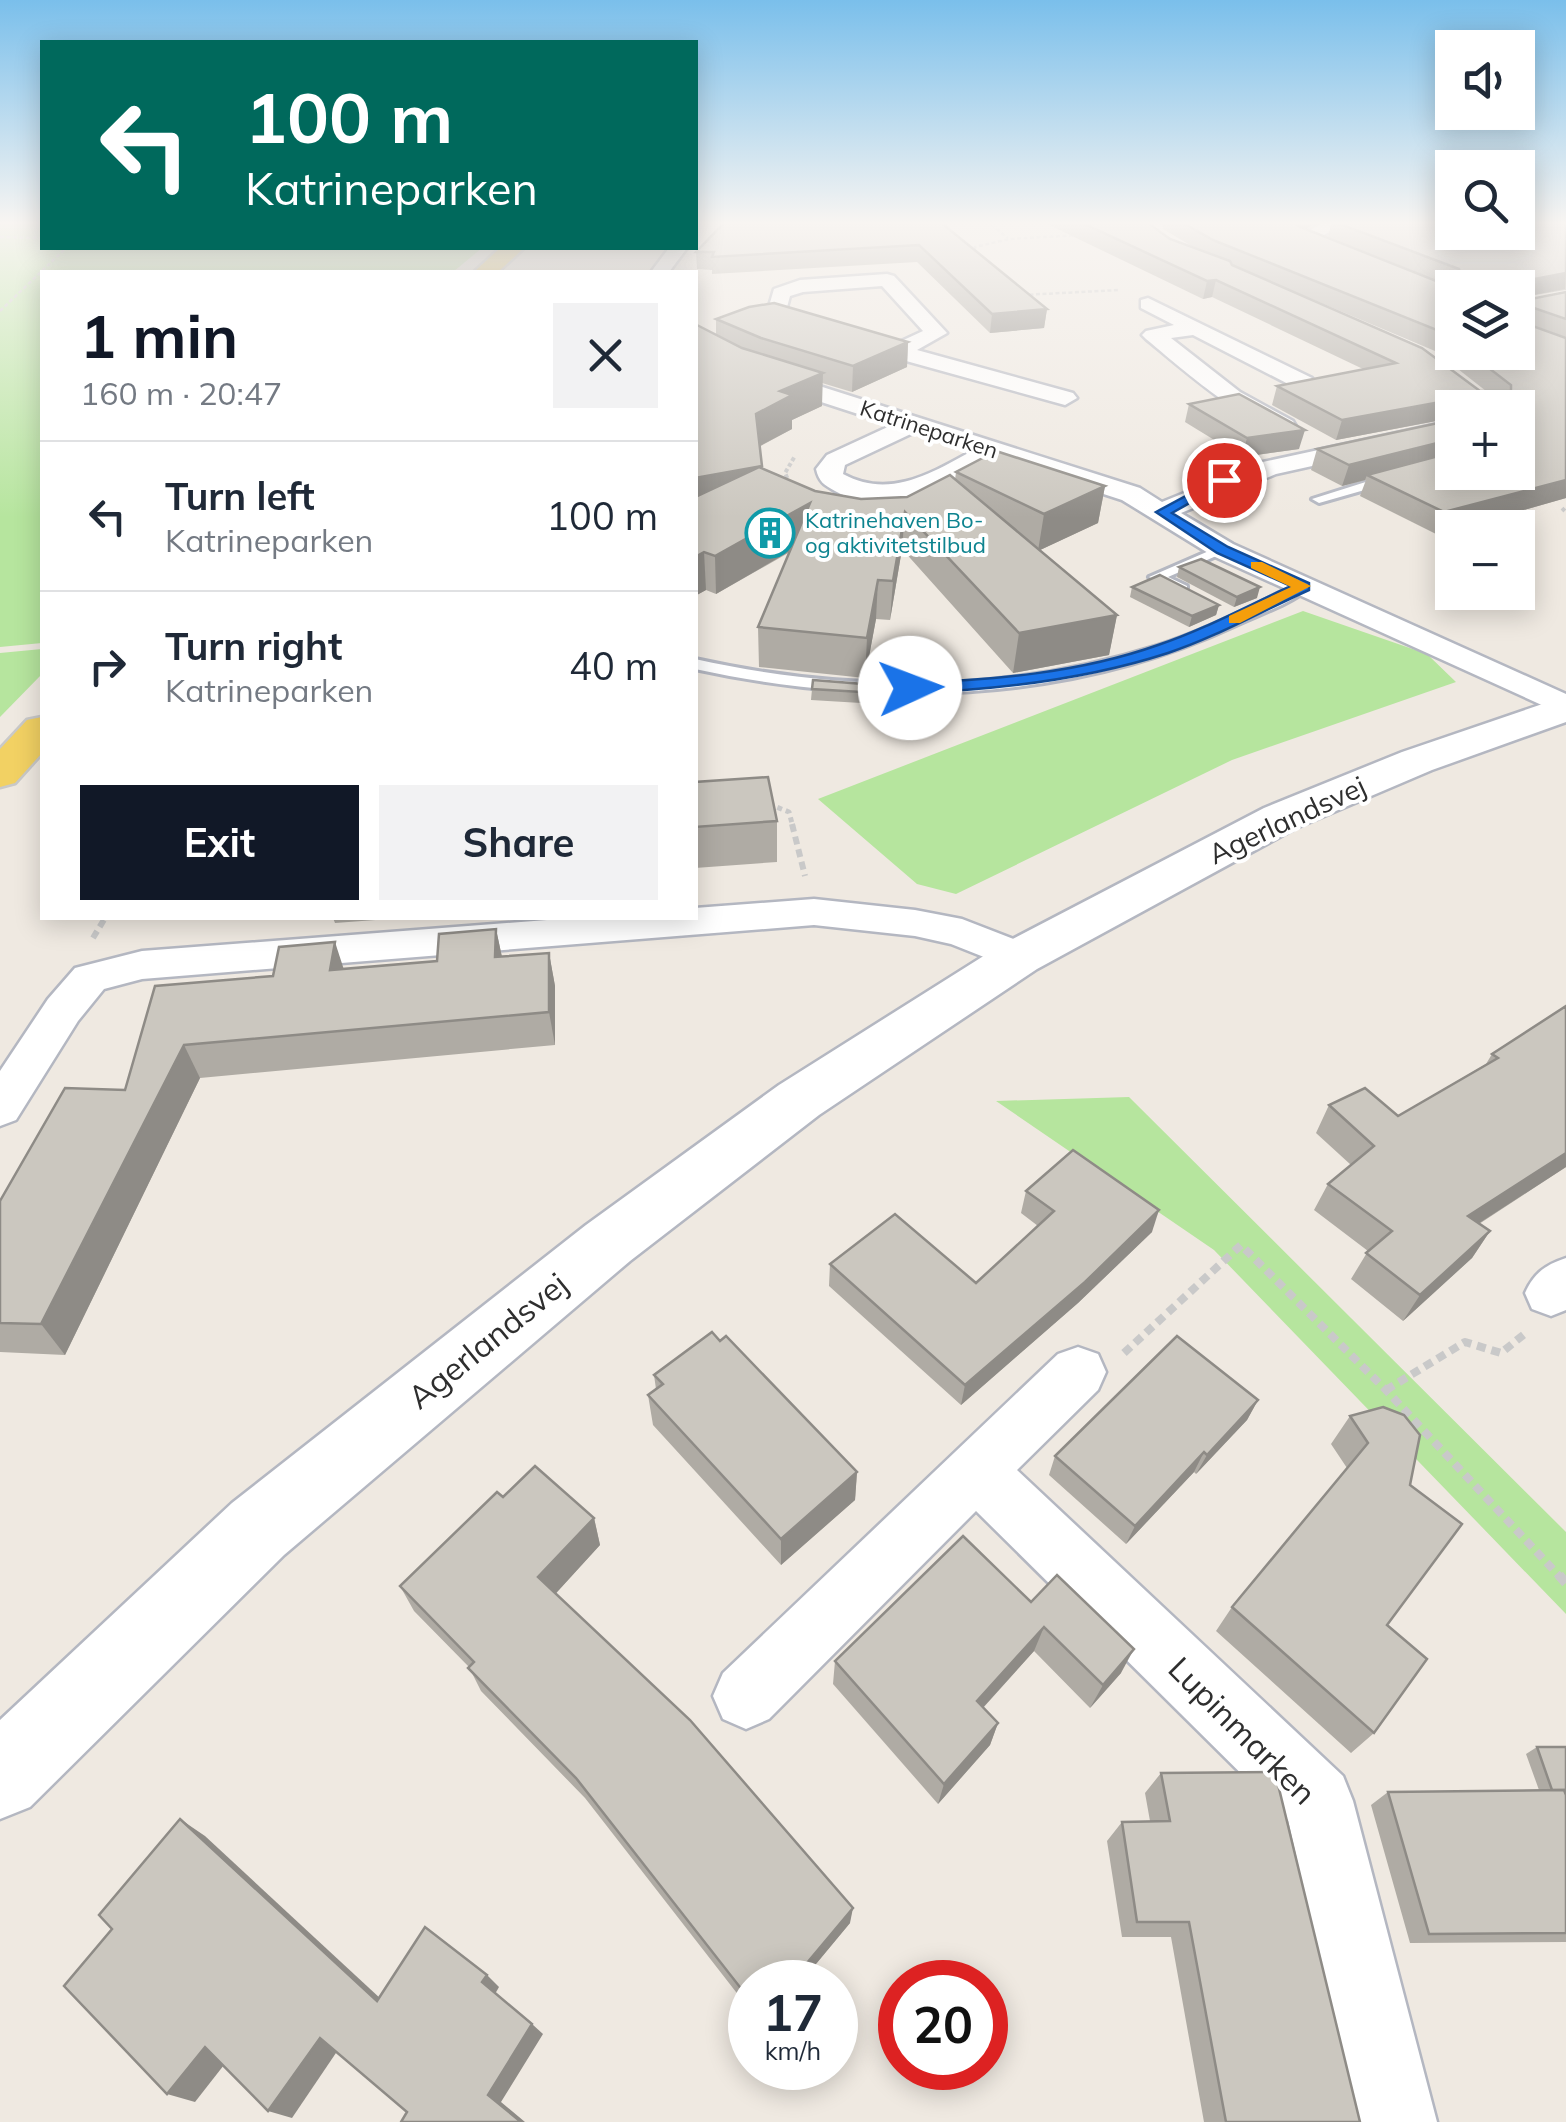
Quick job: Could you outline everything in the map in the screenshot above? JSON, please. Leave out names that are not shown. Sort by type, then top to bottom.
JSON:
[{"type":"main road","points":[[0,774],[40,731]]},
{"type":"street","name":"Katrineparken","points":[[698,342],[785,320]]},
{"type":"street","name":"Katrineparken","points":[[900,350],[936,334],[923,320]]},
{"type":"street","points":[[1180,320],[1313,382],[1232,397]]},
{"type":"street","points":[[1196,328],[1154,335],[1232,397],[1334,453]]},
{"type":"street","points":[[861,342],[1065,398]]},
{"type":"street","name":"Katrineparken","points":[[698,344],[752,372],[1131,494],[1222,550],[1566,707]]},
{"type":"street","points":[[914,424],[836,460],[829,469],[831,478],[861,492],[906,493],[993,450]]},
{"type":"street","points":[[1162,512],[1202,488],[1246,472],[1435,432]]},
{"type":"street","name":"Agerlandsvej","points":[[0,1777],[258,1529],[608,1243],[800,1100],[1019,957],[1280,818],[1417,761],[1566,707]]},
{"type":"street","points":[[0,1108],[62,1010],[90,978],[142,965],[814,912],[915,923],[962,933],[1019,957]]},
{"type":"street","points":[[746,1696],[1078,1372]]},
{"type":"street","name":"Lupinmarken","points":[[976,1471],[1318,1800],[1398,2122]]},
{"type":"lane","points":[[1319,500],[1410,473]]},
{"type":"lane","points":[[1216,605],[1156,576],[1222,550]]},
{"type":"lane","points":[[698,665],[838,686],[981,686],[1049,678],[1167,648],[1303,586]]},
{"type":"path","points":[[757,799],[790,812],[814,912]]},
{"type":"path","points":[[1078,1372],[1115,1362],[1241,1245],[1386,1390],[1566,1582]]},
{"type":"path","points":[[1386,1390],[1465,1342],[1501,1353],[1533,1328],[1558,1286]]},
{"type":"green space","points":[[0,320],[40,320],[40,643],[0,647]]},
{"type":"green space","points":[[1303,611],[1427,654],[1456,682],[1232,760],[956,894],[917,884],[818,799]]},
{"type":"green space","points":[[40,649],[40,676],[0,717],[0,653]]},
{"type":"green space","points":[[1129,1097],[1566,1532],[1566,1614],[1214,1250],[996,1101]]},
{"type":"building","points":[[718,320],[833,320],[908,342],[853,366],[761,338]]},
{"type":"building","points":[[1303,320],[1358,320],[1422,348],[1435,358],[1435,370],[1452,370],[1479,390],[1435,390],[1435,403],[1342,420],[1277,386],[1396,363]]},
{"type":"building","points":[[1412,320],[1435,320],[1435,329]]},
{"type":"building","points":[[698,326],[742,348],[823,373],[780,391],[792,395],[756,414],[762,466],[698,477]]},
{"type":"building","points":[[1535,327],[1566,338],[1566,480],[1535,488],[1535,390],[1511,390],[1511,385],[1491,370],[1535,370]]},
{"type":"building","points":[[1239,394],[1305,430],[1247,438],[1189,404]]},
{"type":"building","points":[[1435,424],[1435,444],[1349,465],[1317,449]]},
{"type":"building","points":[[996,451],[1105,486],[1044,514],[956,472]]},
{"type":"building","points":[[1435,457],[1435,490],[1528,490],[1440,510],[1367,475]]},
{"type":"building","points":[[759,467],[815,491],[861,499],[907,497],[950,475],[1117,615],[1019,633],[905,512],[893,581],[878,580],[867,638],[758,627],[810,503],[715,556],[704,552],[698,555],[698,496]]},
{"type":"building","points":[[1201,559],[1260,587],[1237,597],[1179,567]]},
{"type":"building","points":[[1160,575],[1219,605],[1192,616],[1132,587]]},
{"type":"building","points":[[813,680],[863,684],[861,692],[812,689]]},
{"type":"building","points":[[768,777],[777,821],[698,827],[698,782]]},
{"type":"building","points":[[496,929],[495,957],[549,953],[549,1012],[184,1045],[41,1324],[0,1323],[0,1201],[65,1088],[125,1090],[155,986],[273,976],[279,947],[335,942],[330,970],[437,961],[439,934]]},
{"type":"building","points":[[1566,1006],[1566,1153],[1468,1216],[1490,1231],[1420,1295],[1366,1253],[1392,1231],[1328,1184],[1374,1146],[1329,1105],[1365,1088],[1398,1116],[1498,1058],[1492,1054]]},
{"type":"building","points":[[1073,1150],[1159,1210],[1085,1282],[965,1385],[830,1264],[895,1214],[976,1283],[1054,1211],[1026,1191]]},
{"type":"building","points":[[712,1332],[720,1341],[726,1336],[857,1472],[781,1539],[648,1395],[663,1384],[654,1375]]},
{"type":"building","points":[[1177,1336],[1258,1400],[1135,1526],[1055,1456]]},
{"type":"building","points":[[1383,1407],[1404,1415],[1420,1435],[1410,1485],[1462,1524],[1387,1625],[1427,1659],[1374,1733],[1232,1607],[1368,1443],[1350,1416]]},
{"type":"building","points":[[535,1466],[594,1518],[538,1577],[690,1720],[853,1908],[809,1960],[728,1960],[728,1972],[576,1778],[468,1668],[474,1662],[400,1586],[497,1492],[503,1497]]},
{"type":"building","points":[[963,1536],[1031,1602],[1057,1575],[1134,1649],[1103,1685],[1044,1627],[977,1701],[998,1723],[944,1784],[835,1661]]},
{"type":"building","points":[[1537,1747],[1566,1747],[1566,1795],[1564,1790],[1552,1790]]},
{"type":"building","points":[[1275,1772],[1360,2122],[1226,2122],[1189,1922],[1137,1922],[1122,1822],[1170,1821],[1161,1773]]},
{"type":"building","points":[[1564,1790],[1566,1933],[1429,1934],[1388,1792]]},
{"type":"building","points":[[180,1819],[377,2001],[425,1927],[487,1975],[482,1982],[532,2024],[488,2095],[521,2122],[401,2122],[407,2112],[320,2038],[268,2111],[205,2047],[167,2094],[64,1986],[112,1929],[99,1915]]},
{"type":"slow traffic","points":[[1234,619],[1303,586],[1256,565]]},
{"type":"place","name":"Katrinehaven Bo- og aktivitetstilbud","points":[[770,533]]},
{"type":"route","points":[[910,688],[981,686],[1112,665],[1167,648],[1303,586],[1222,550],[1162,512],[1224,480]]}]
